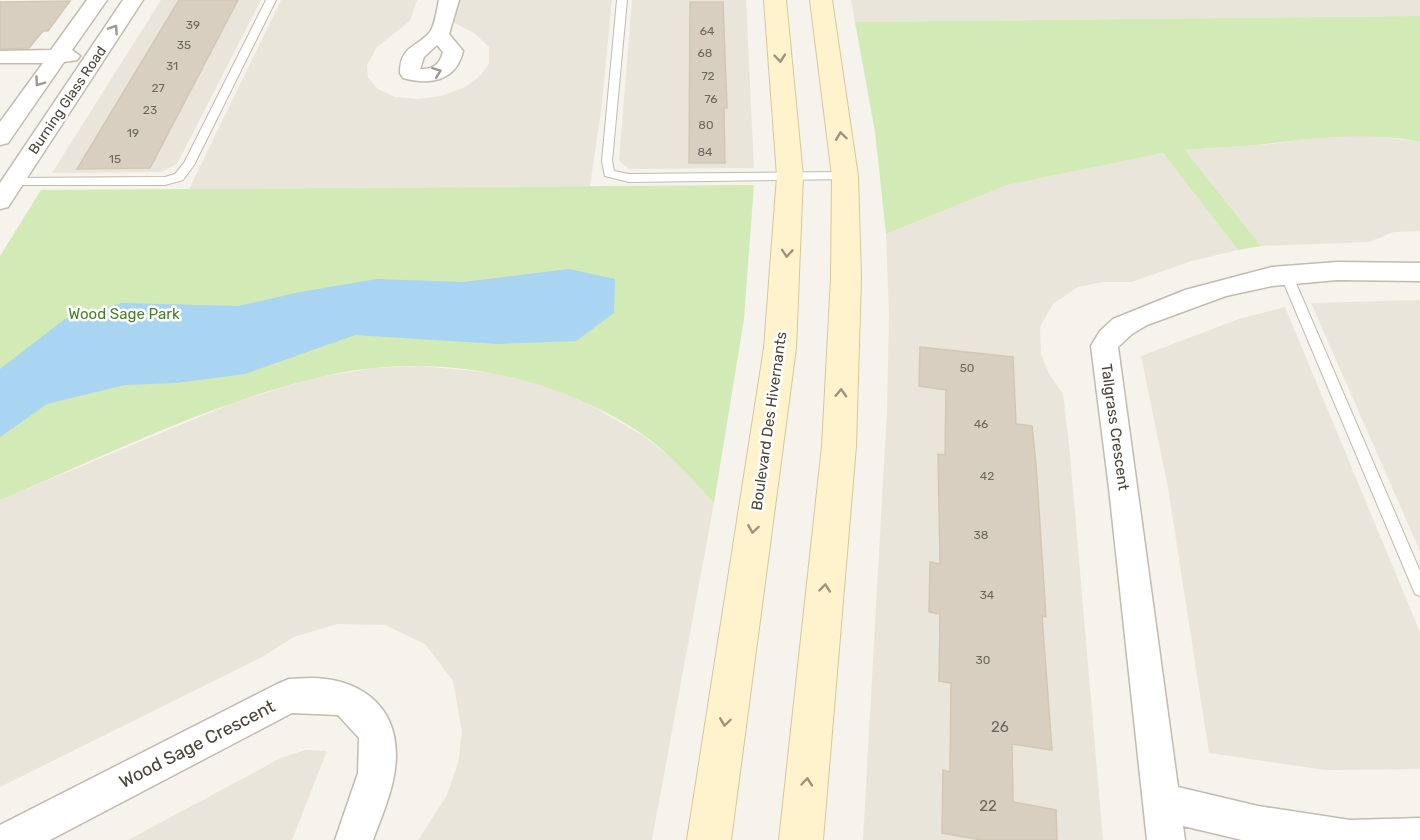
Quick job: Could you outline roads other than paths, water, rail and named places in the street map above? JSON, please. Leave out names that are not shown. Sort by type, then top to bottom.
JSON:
[{"type":"street","points":[[0,138],[97,0]]},
{"type":"street","name":"Burning Glass Road","points":[[0,201],[133,0]]},
{"type":"street","points":[[439,35],[449,0]]},
{"type":"street","name":"Boulevard Des Hivernants","points":[[709,840],[780,348],[790,176],[775,0]]},
{"type":"street","points":[[801,840],[839,446],[846,278],[845,176],[821,0]]},
{"type":"street","points":[[0,57],[96,56]]},
{"type":"street","name":"Tallgrass Crescent","points":[[1166,840],[1124,488],[1104,346],[1112,332],[1131,321],[1193,297],[1286,274],[1420,272]]},
{"type":"street","name":"Wood Sage Crescent","points":[[11,840],[289,696],[321,695],[346,699],[366,715],[376,740],[378,766],[354,840]]},
{"type":"street","points":[[1161,802],[1258,825],[1350,839],[1420,837]]},
{"type":"lane","points":[[12,182],[165,181],[179,177],[189,165],[272,0]]},
{"type":"lane","points":[[622,0],[614,108],[607,160],[609,173],[629,178],[845,176]]},
{"type":"lane","points":[[1286,274],[1420,589]]},
{"type":"water","points":[[569,269],[615,279],[614,313],[576,341],[498,344],[355,335],[245,374],[176,383],[125,385],[47,404],[0,437],[0,369],[65,319],[122,303],[238,306],[300,292],[377,279],[463,282]]},
{"type":"park label","name":"Wood Sage Park","points":[[124,314]]}]
